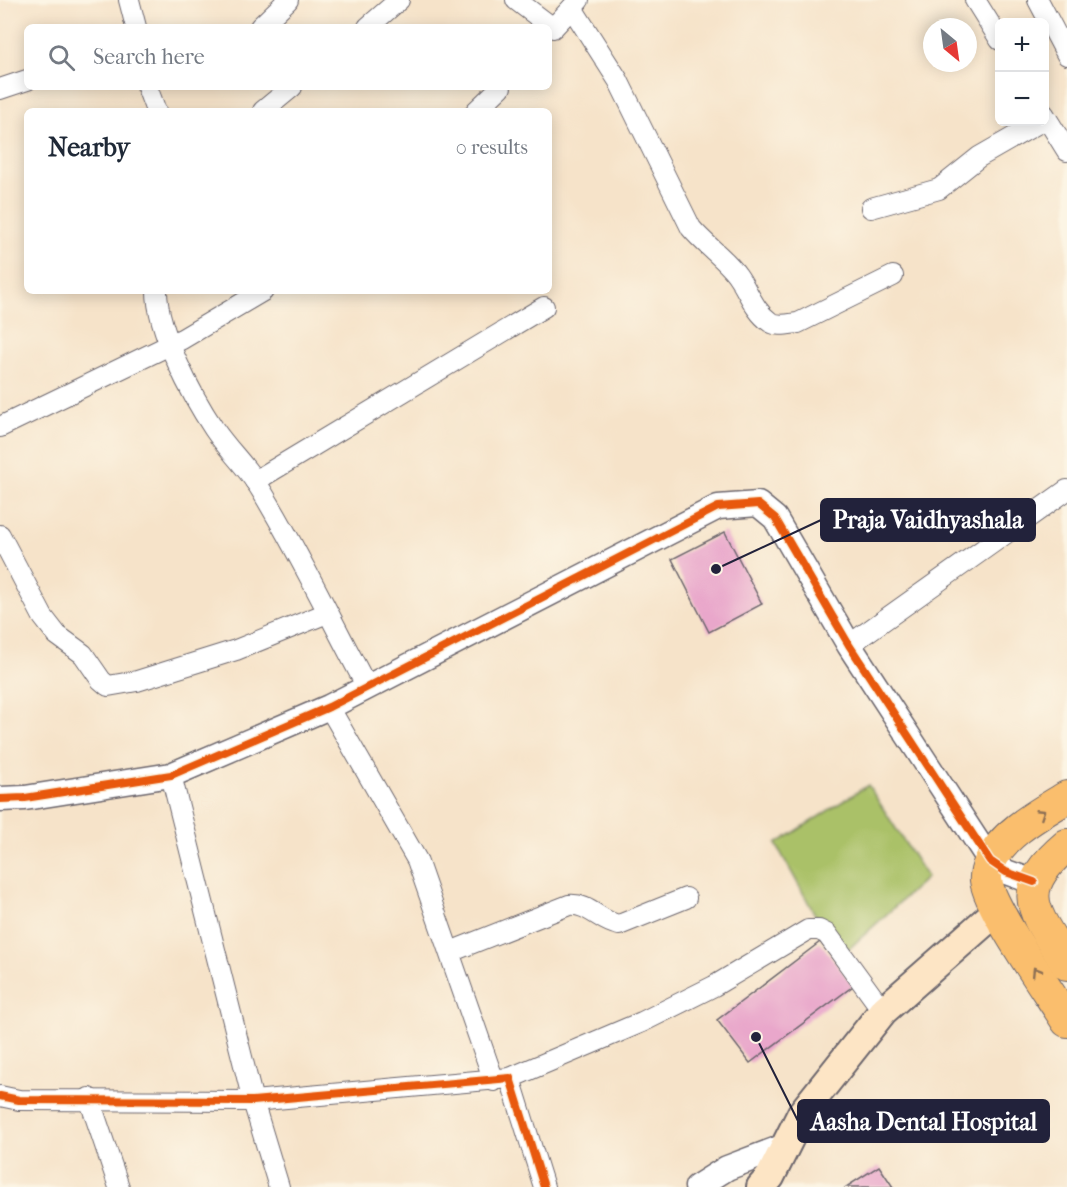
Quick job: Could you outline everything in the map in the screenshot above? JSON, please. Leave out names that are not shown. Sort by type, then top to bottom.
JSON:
[{"type":"main road","points":[[1067,797],[1017,831],[990,861],[985,879],[998,910],[1067,1021]]},
{"type":"main road","points":[[1067,845],[1047,861],[1033,892],[1067,964]]},
{"type":"main road","points":[[767,1184],[802,1113],[883,1011],[998,910]]},
{"type":"street","points":[[129,0],[135,24]]},
{"type":"street","points":[[263,24],[288,0]]},
{"type":"street","points":[[371,24],[399,0]]},
{"type":"street","points":[[516,0],[543,24]]},
{"type":"street","points":[[975,0],[995,32]]},
{"type":"street","points":[[1038,0],[1067,55]]},
{"type":"street","points":[[552,30],[576,4],[618,80],[691,228],[706,247],[736,273],[759,312],[771,323],[786,325],[798,323],[893,276]]},
{"type":"street","points":[[0,89],[24,81]]},
{"type":"street","points":[[148,90],[155,108]]},
{"type":"street","points":[[267,108],[288,90]]},
{"type":"street","points":[[479,108],[498,90]]},
{"type":"street","points":[[1049,125],[1067,151]]},
{"type":"street","points":[[870,208],[939,189],[979,157],[1031,126]]},
{"type":"street","points":[[157,294],[157,304],[170,345],[214,430],[255,481],[367,687]]},
{"type":"street","points":[[0,427],[170,345],[258,294]]},
{"type":"street","points":[[255,481],[544,307]]},
{"type":"street","points":[[849,645],[1067,490]]},
{"type":"street","points":[[0,799],[25,798],[171,775],[329,707],[718,507],[758,504],[775,518],[849,645],[990,861],[1033,892],[998,910]]},
{"type":"street","points":[[0,535],[43,617],[57,635],[83,654],[101,681],[108,686],[137,681],[236,650],[327,613]]},
{"type":"street","points":[[329,707],[417,860],[450,952],[544,1187]]},
{"type":"street","points":[[171,775],[253,1101],[279,1187]]},
{"type":"street","points":[[450,952],[569,905],[578,904],[610,923],[619,925],[686,898]]},
{"type":"street","points":[[0,1096],[19,1100],[89,1098],[253,1101],[502,1079],[635,1026],[714,986],[808,930],[819,930],[827,934],[883,1011]]},
{"type":"street","points":[[89,1098],[119,1187]]},
{"type":"street","points":[[697,1187],[727,1168],[785,1146]]},
{"type":"green space","points":[[868,785],[927,877],[839,958],[776,844]]},
{"type":"building","points":[[725,532],[762,604],[709,632],[672,559]]},
{"type":"building","points":[[820,942],[853,986],[750,1063],[717,1020]]},
{"type":"building","points":[[879,1166],[893,1187],[846,1187]]},
{"type":"cycle path","points":[[0,799],[25,798],[171,775],[329,707],[718,507],[758,504],[775,518],[849,645],[990,861],[1006,872],[1034,882]]},
{"type":"cycle path","points":[[0,1096],[19,1100],[253,1101],[510,1078],[544,1187]]},
{"type":"place","name":"Praja Vaidhyashala","points":[[716,569]]},
{"type":"place","name":"Aasha Dental Hospital","points":[[756,1037]]}]
